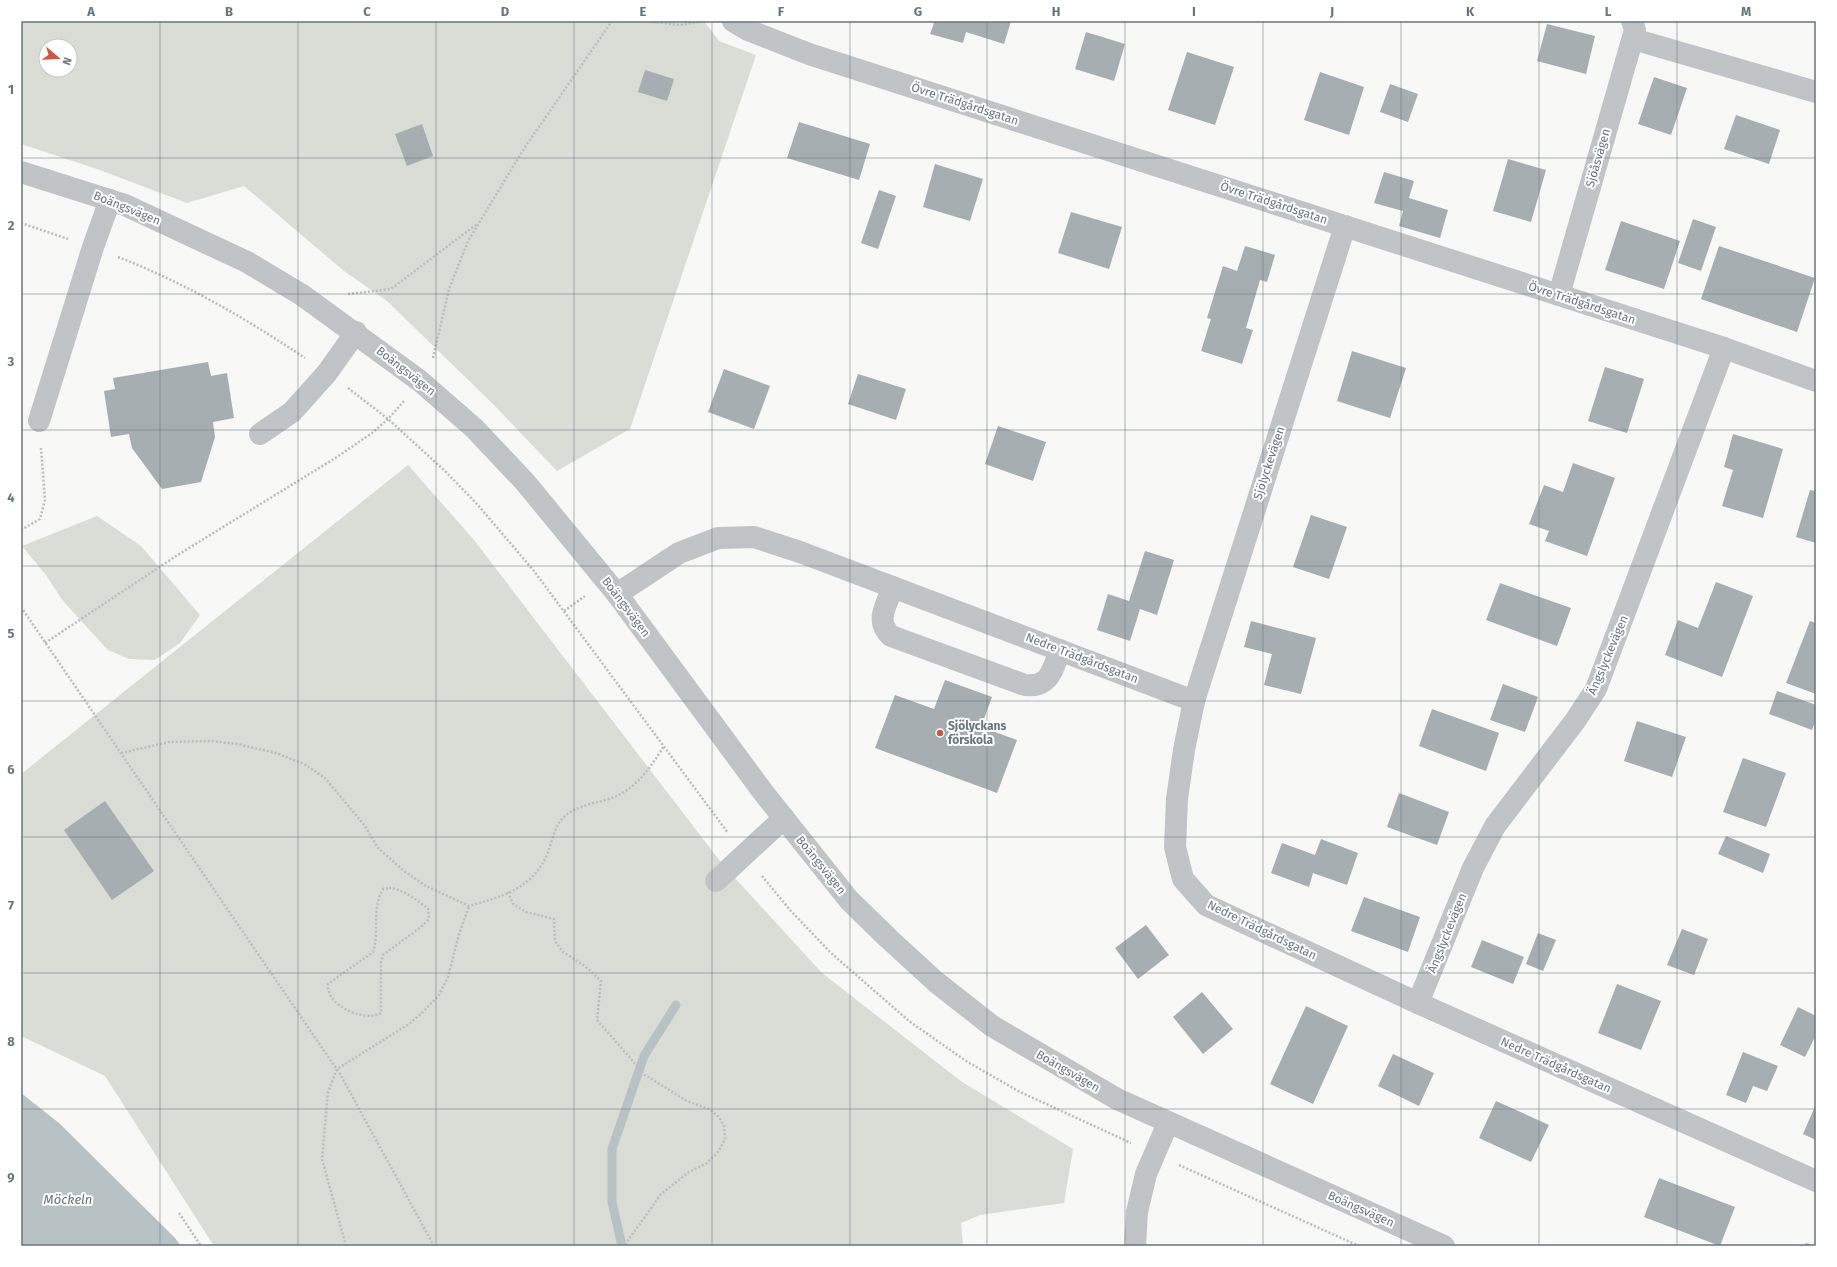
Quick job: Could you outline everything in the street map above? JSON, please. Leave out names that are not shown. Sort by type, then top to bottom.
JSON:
[{"type":"street","name":"Övre Trädgårdsgatan","points":[[734,21],[748,30],[809,54],[1724,348],[1816,381]]},
{"type":"street","points":[[1632,30],[1816,92]]},
{"type":"street","name":"Sjöåsvägen","points":[[1559,295],[1632,30]]},
{"type":"street","name":"Boängsvägen","points":[[21,172],[110,200],[182,230],[247,262],[302,294],[356,332],[420,381],[474,428],[525,482],[617,594],[784,818],[849,900],[888,939],[942,987],[992,1026],[1117,1099],[1444,1246]]},
{"type":"street","points":[[39,421],[93,247],[110,200]]},
{"type":"street","name":"Sjölyckevägen","points":[[1194,701],[1344,226]]},
{"type":"street","points":[[260,434],[292,412],[327,373],[356,332]]},
{"type":"street","name":"Ängslyckevägen","points":[[1418,1003],[1473,868],[1495,826],[1575,721],[1596,689],[1619,632],[1724,348]]},
{"type":"street","name":"Nedre Trädgårdsgatan","points":[[617,594],[679,553],[718,538],[754,537],[800,552],[1194,701],[1184,750],[1177,799],[1175,847],[1183,879],[1206,905],[1418,1003],[1816,1181]]},
{"type":"street","points":[[893,587],[883,615],[882,623],[884,630],[890,636],[1025,685],[1035,686],[1045,682],[1052,673],[1060,650]]},
{"type":"street","points":[[716,881],[784,818]]},
{"type":"street","points":[[1135,1246],[1137,1212],[1146,1174],[1168,1123]]},
{"type":"path","points":[[45,643],[176,556],[337,457],[372,433],[388,419],[420,381],[433,361],[449,289],[468,241],[524,147],[612,21]]},
{"type":"path","points":[[645,21],[680,25],[705,21]]},
{"type":"path","points":[[330,314],[348,294],[391,289],[479,222]]},
{"type":"path","points":[[21,223],[93,247],[156,272],[215,302],[261,329],[327,373],[388,419],[446,471],[477,504],[534,571],[744,854],[790,910],[831,953],[909,1021],[966,1062],[1018,1091],[1359,1246]]},
{"type":"path","points":[[21,530],[40,519],[45,500],[39,421]]},
{"type":"path","points":[[21,607],[337,1069],[434,1246]]},
{"type":"path","points":[[121,753],[169,742],[212,740],[237,744],[276,754],[304,764],[325,778],[365,826],[378,848],[404,871],[426,886],[469,906],[493,899],[524,885],[542,867],[561,819],[572,810],[599,802],[624,792],[653,763],[664,746]]},
{"type":"path","points":[[395,888],[428,909],[430,915],[426,924],[383,955],[381,962],[381,1013],[370,1017],[362,1016],[334,1002],[328,990],[328,984],[332,980],[367,955],[373,952],[375,946],[376,903],[383,889],[395,888]]},
{"type":"path","points":[[508,892],[513,904],[526,912],[554,919],[555,941],[563,952],[585,966],[601,981],[597,1020],[629,1058],[645,1075],[687,1101],[709,1109],[719,1117],[724,1126],[725,1139],[718,1152],[708,1163],[689,1172],[661,1194],[630,1240],[624,1246]]},
{"type":"path","points":[[346,1246],[322,1159],[328,1092],[337,1069],[409,1024],[424,1012],[439,995],[448,977],[458,934],[469,906]]},
{"type":"path","points":[[179,1213],[201,1246]]},
{"type":"shaded area","points":[[21,21],[704,21],[719,41],[756,55],[630,429],[557,471],[494,405],[387,301],[344,271],[244,186],[187,203],[97,169],[21,144]]},
{"type":"shaded area","points":[[408,465],[474,540],[723,865],[822,973],[962,1082],[1073,1149],[1064,1203],[980,1215],[961,1223],[963,1246],[214,1246],[105,1076],[21,1036],[21,774]]},
{"type":"shaded area","points":[[97,516],[141,546],[200,615],[180,643],[155,660],[129,659],[108,650],[63,601],[46,575],[22,546]]},
{"type":"water","name":"Möckeln","points":[[21,1093],[59,1123],[175,1238],[181,1246],[21,1246]]},
{"type":"building","points":[[929,21],[1011,21],[1004,44],[966,32],[963,43],[930,34],[934,23]]},
{"type":"building","points":[[1547,24],[1595,36],[1586,74],[1537,61]]},
{"type":"building","points":[[1086,32],[1125,44],[1114,81],[1075,69]]},
{"type":"building","points":[[1187,52],[1234,67],[1215,125],[1168,110]]},
{"type":"building","points":[[645,70],[674,79],[667,101],[638,92]]},
{"type":"building","points":[[1320,72],[1364,87],[1349,135],[1304,120]]},
{"type":"building","points":[[1654,77],[1687,88],[1671,135],[1638,124]]},
{"type":"building","points":[[1390,84],[1418,94],[1408,122],[1380,112]]},
{"type":"building","points":[[1736,115],[1780,130],[1769,164],[1724,149]]},
{"type":"building","points":[[799,122],[870,144],[859,180],[787,158]]},
{"type":"building","points":[[422,124],[433,156],[407,166],[395,134]]},
{"type":"building","points":[[1508,159],[1546,170],[1531,222],[1493,211]]},
{"type":"building","points":[[935,164],[983,179],[970,221],[923,207]]},
{"type":"building","points":[[1384,172],[1414,181],[1409,198],[1448,210],[1440,238],[1399,226],[1403,211],[1374,203]]},
{"type":"building","points":[[879,190],[896,196],[878,249],[861,243]]},
{"type":"building","points":[[1071,212],[1122,227],[1109,269],[1058,253]]},
{"type":"building","points":[[1693,219],[1716,227],[1701,271],[1678,263]]},
{"type":"building","points":[[1621,221],[1680,241],[1664,289],[1605,270]]},
{"type":"building","points":[[1245,246],[1275,255],[1267,282],[1260,280],[1246,328],[1253,330],[1242,364],[1201,351],[1211,319],[1207,318],[1223,266],[1237,271]]},
{"type":"building","points":[[1719,246],[1815,278],[1797,332],[1701,299]]},
{"type":"building","points":[[1352,351],[1406,368],[1390,418],[1337,401]]},
{"type":"building","points":[[208,362],[211,376],[227,373],[234,418],[213,422],[215,437],[201,482],[162,489],[132,448],[129,434],[111,437],[104,391],[115,389],[113,378]]},
{"type":"building","points":[[1605,367],[1644,379],[1627,433],[1588,421]]},
{"type":"building","points":[[724,369],[770,386],[754,429],[708,412]]},
{"type":"building","points":[[858,374],[906,389],[896,420],[848,404]]},
{"type":"building","points":[[998,426],[1046,442],[1033,481],[985,464]]},
{"type":"building","points":[[1733,434],[1783,449],[1763,518],[1722,506],[1733,470],[1724,467]]},
{"type":"building","points":[[1573,463],[1615,478],[1587,556],[1545,541],[1549,531],[1529,524],[1544,485],[1563,492]]},
{"type":"building","points":[[1810,490],[1816,491],[1816,543],[1796,537]]},
{"type":"building","points":[[1311,515],[1347,527],[1329,579],[1293,567]]},
{"type":"building","points":[[1145,551],[1174,560],[1157,615],[1140,609],[1130,641],[1097,630],[1108,594],[1129,601]]},
{"type":"building","points":[[1716,582],[1753,596],[1722,677],[1665,655],[1678,620],[1698,628]]},
{"type":"building","points":[[1500,583],[1571,608],[1557,646],[1486,620]]},
{"type":"building","points":[[1251,621],[1316,638],[1301,694],[1264,685],[1272,654],[1244,647]]},
{"type":"building","points":[[1810,621],[1816,623],[1816,694],[1786,683]]},
{"type":"building","name":"Sjölyckans förskola","points":[[945,680],[992,697],[981,727],[1017,740],[997,793],[875,748],[895,695],[934,709]]},
{"type":"building","points":[[1503,684],[1538,697],[1525,732],[1490,720]]},
{"type":"building","points":[[1777,691],[1816,705],[1816,719],[1812,730],[1769,714]]},
{"type":"building","points":[[1432,709],[1499,733],[1486,771],[1419,746]]},
{"type":"building","points":[[1637,721],[1686,737],[1672,777],[1624,761]]},
{"type":"building","points":[[1743,758],[1786,773],[1766,827],[1723,812]]},
{"type":"building","points":[[1399,793],[1449,812],[1437,845],[1387,827]]},
{"type":"building","points":[[105,801],[154,871],[112,900],[64,830]]},
{"type":"building","points":[[1726,836],[1770,854],[1763,873],[1718,854]]},
{"type":"building","points":[[1321,839],[1358,853],[1347,885],[1313,873],[1309,887],[1271,873],[1282,843],[1315,855]]},
{"type":"building","points":[[1364,897],[1420,917],[1408,952],[1351,931]]},
{"type":"building","points":[[1146,925],[1169,955],[1138,979],[1115,948]]},
{"type":"building","points":[[1682,929],[1708,939],[1694,975],[1667,965]]},
{"type":"building","points":[[1538,933],[1556,940],[1543,971],[1526,964]]},
{"type":"building","points":[[1482,940],[1524,957],[1513,984],[1471,967]]},
{"type":"building","points":[[1617,984],[1661,1001],[1641,1050],[1598,1033]]},
{"type":"building","points":[[1202,992],[1233,1029],[1203,1054],[1173,1017]]},
{"type":"building","points":[[1306,1006],[1348,1026],[1313,1104],[1270,1084]]},
{"type":"building","points":[[1798,1007],[1816,1016],[1816,1035],[1805,1057],[1780,1045]]},
{"type":"building","points":[[1743,1052],[1778,1066],[1767,1091],[1753,1086],[1746,1103],[1726,1095]]},
{"type":"building","points":[[1393,1054],[1434,1073],[1419,1106],[1378,1086]]},
{"type":"building","points":[[1496,1101],[1549,1125],[1531,1162],[1479,1138]]},
{"type":"building","points":[[1816,1104],[1816,1140],[1803,1134]]},
{"type":"building","points":[[1659,1178],[1735,1207],[1720,1246],[1644,1217]]},
{"type":"building","points":[[1806,1243],[1814,1246],[1804,1246]]},
{"type":"waterway","points":[[622,1246],[612,1202],[612,1149],[644,1056],[676,1005]]},
{"type":"place","name":"Sjölyckans förskola","points":[[940,733]]}]
